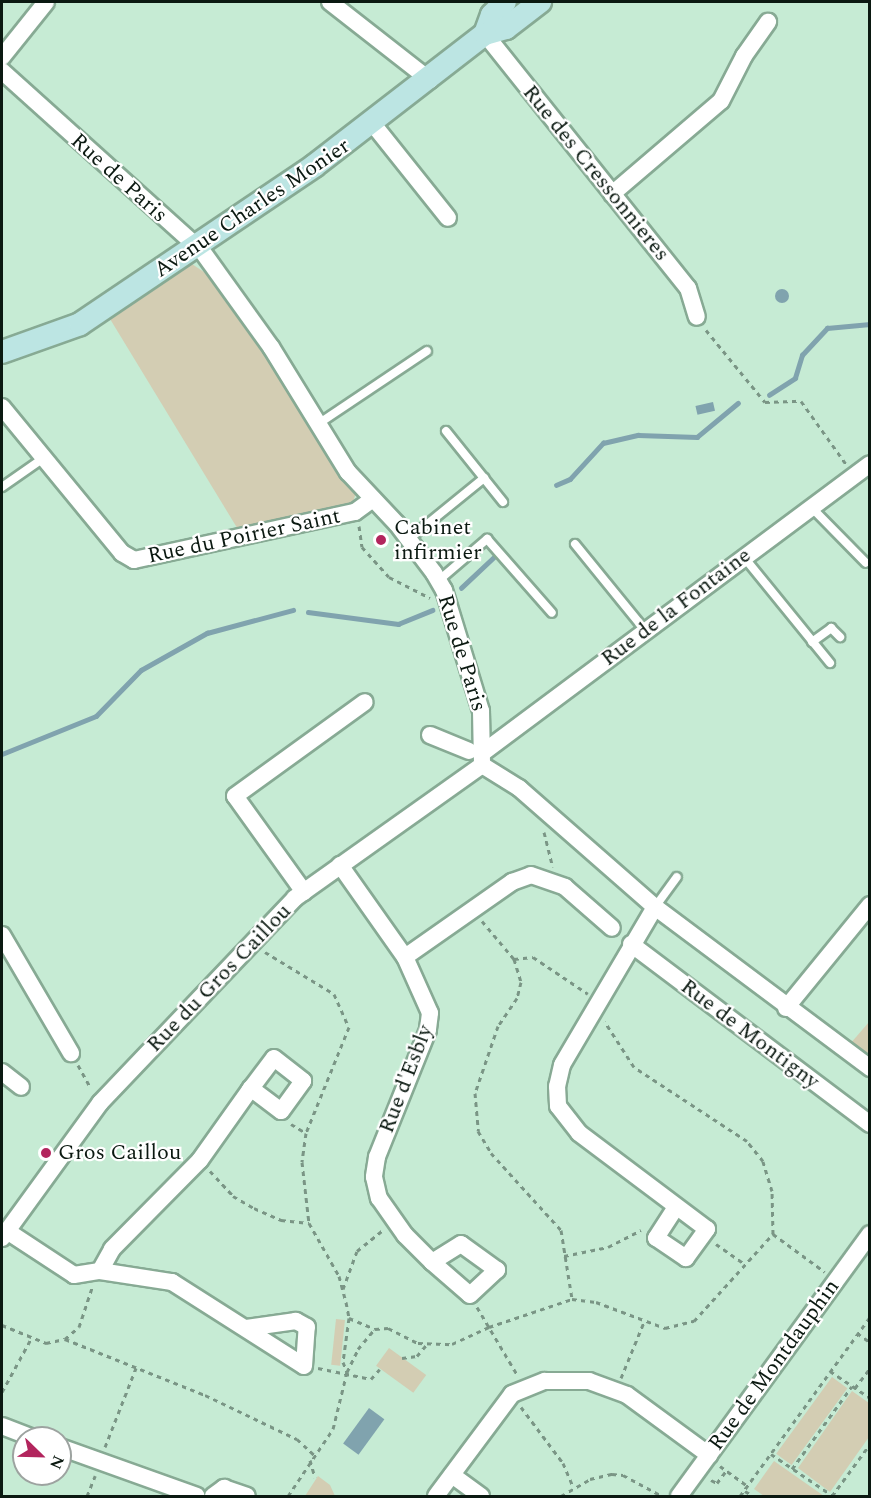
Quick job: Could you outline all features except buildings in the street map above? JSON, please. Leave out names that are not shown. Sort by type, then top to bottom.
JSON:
[{"type":"street","points":[[2,57],[46,2]]},
{"type":"street","points":[[330,2],[430,80]]},
{"type":"street","name":"Avenue Charles Monier","points":[[485,34],[492,15],[505,2]]},
{"type":"street","name":"Avenue Charles Monier","points":[[2,352],[80,324],[373,124],[485,34],[506,28],[540,2]]},
{"type":"street","points":[[612,194],[722,101],[744,56],[768,22]]},
{"type":"street","name":"Rue des Cressonnieres","points":[[485,34],[688,288],[697,317]]},
{"type":"street","name":"Rue de Paris","points":[[2,71],[202,251],[271,347],[348,472],[409,539],[438,580],[481,711],[478,756]]},
{"type":"street","points":[[373,124],[448,218]]},
{"type":"street","name":"Rue du Poirier Saint","points":[[2,407],[122,553],[134,560],[355,512],[373,499]]},
{"type":"street","name":"Rue de la Fontaine","points":[[478,756],[743,556],[870,464]]},
{"type":"street","points":[[304,892],[235,796],[365,702]]},
{"type":"street","points":[[430,735],[478,756],[519,788],[655,907],[786,1008],[870,1068]]},
{"type":"street","name":"Rue du Gros Caillou","points":[[4,1235],[100,1103],[304,892],[478,756]]},
{"type":"street","name":"Rue d'Esbly","points":[[340,865],[405,957],[430,1013],[428,1030],[377,1157],[374,1177],[379,1198],[394,1222],[432,1262],[470,1295]]},
{"type":"street","points":[[405,957],[473,910],[531,875],[553,881],[612,928]]},
{"type":"street","points":[[786,1008],[870,905]]},
{"type":"street","points":[[655,907],[631,944],[562,1065],[557,1086],[558,1106],[579,1133],[707,1229],[686,1258],[656,1238],[676,1207]]},
{"type":"street","points":[[2,935],[71,1053]]},
{"type":"street","name":"Rue de Montigny","points":[[631,944],[870,1124]]},
{"type":"street","points":[[100,1271],[112,1249],[200,1160],[251,1088],[274,1058],[303,1081],[281,1111],[251,1088]]},
{"type":"street","points":[[2,1072],[21,1087]]},
{"type":"street","name":"Rue de Montdauphin","points":[[679,1497],[870,1234]]},
{"type":"street","points":[[4,1235],[74,1275],[100,1271],[172,1282],[304,1366],[307,1327],[296,1321],[246,1328]]},
{"type":"street","points":[[432,1262],[461,1244],[497,1270],[470,1295]]},
{"type":"street","points":[[436,1497],[518,1391],[545,1381],[589,1381],[616,1391],[708,1456]]},
{"type":"street","points":[[72,1451],[197,1497]]},
{"type":"street","points":[[452,1475],[481,1497]]},
{"type":"street","points":[[213,1497],[224,1488],[247,1497]]},
{"type":"lane","points":[[318,424],[427,351]]},
{"type":"lane","points":[[446,431],[503,502]]},
{"type":"lane","points":[[2,487],[45,457]]},
{"type":"lane","points":[[409,539],[484,478]]},
{"type":"lane","points":[[811,507],[866,562]]},
{"type":"lane","points":[[438,580],[487,539],[552,613]]},
{"type":"lane","points":[[575,544],[645,630]]},
{"type":"lane","points":[[743,556],[830,663]]},
{"type":"lane","points":[[812,642],[831,628],[840,637]]},
{"type":"lane","points":[[655,907],[677,877]]},
{"type":"path","points":[[697,317],[765,402],[801,401],[854,476]]},
{"type":"path","points":[[544,832],[545,845],[553,858],[553,881]]},
{"type":"path","points":[[473,910],[514,959],[521,982],[517,998],[498,1026],[475,1093],[478,1131],[491,1153],[561,1230],[563,1256],[573,1299]]},
{"type":"path","points":[[259,948],[333,994],[350,1027],[306,1133],[302,1162],[309,1223],[339,1276],[343,1290],[349,1318],[343,1362],[347,1372]]},
{"type":"path","points":[[349,1318],[375,1329],[388,1328],[418,1343],[452,1344],[489,1327],[573,1299],[596,1302],[665,1328],[694,1321],[773,1234],[772,1191],[763,1161],[747,1141],[634,1067],[596,1004],[569,980],[533,957],[514,959]]},
{"type":"path","points":[[281,1111],[292,1126],[306,1133]]},
{"type":"path","points":[[200,1160],[233,1196],[280,1220],[309,1223]]},
{"type":"path","points":[[343,1290],[357,1251],[394,1222]]},
{"type":"path","points":[[563,1256],[608,1247],[634,1231],[661,1230]]},
{"type":"path","points":[[703,1234],[745,1264]]},
{"type":"path","points":[[773,1234],[837,1280]]},
{"type":"path","points":[[2,1325],[46,1343],[64,1340],[80,1327],[100,1271]]},
{"type":"path","points":[[470,1295],[489,1327],[518,1391],[563,1463],[573,1487]]},
{"type":"path","points":[[740,1497],[870,1317]]},
{"type":"path","points":[[616,1391],[644,1322]]},
{"type":"path","points":[[288,1497],[310,1460],[333,1429],[347,1372],[358,1349],[375,1329]]},
{"type":"path","points":[[857,1334],[870,1342]]},
{"type":"path","points":[[2,1392],[32,1338]]},
{"type":"path","points":[[64,1340],[258,1418],[297,1439],[314,1455]]},
{"type":"path","points":[[402,1358],[417,1356],[428,1343]]},
{"type":"path","points":[[304,1366],[347,1372],[371,1379],[380,1369]]},
{"type":"path","points":[[87,1497],[136,1368]]},
{"type":"path","points":[[792,1469],[853,1387],[870,1368]]},
{"type":"path","points":[[830,1371],[869,1396]]},
{"type":"path","points":[[771,1454],[832,1496],[870,1444]]},
{"type":"path","points":[[708,1456],[748,1486]]},
{"type":"path","points":[[310,1460],[315,1477]]},
{"type":"path","points":[[561,1497],[573,1487],[612,1474],[623,1475],[662,1497]]},
{"type":"path","points":[[745,1490],[753,1497]]},
{"type":"shaded area","points":[[189,262],[213,278],[356,493],[352,505],[239,531],[107,314]]},
{"type":"shaded area","points":[[869,1022],[869,1059],[850,1044]]},
{"type":"shaded area","points":[[336,1319],[345,1320],[340,1366],[331,1365]]},
{"type":"shaded area","points":[[389,1348],[426,1375],[413,1393],[376,1366]]},
{"type":"shaded area","points":[[832,1377],[847,1388],[792,1465],[776,1454]]},
{"type":"shaded area","points":[[852,1391],[869,1403],[869,1437],[830,1492],[798,1468]]},
{"type":"shaded area","points":[[774,1461],[824,1496],[764,1496],[754,1489]]},
{"type":"shaded area","points":[[318,1476],[330,1485],[335,1496],[305,1496]]},
{"type":"water","points":[[779,289],[785,289],[789,296],[785,303],[779,303],[775,299],[775,293]]},
{"type":"water","points":[[713,402],[715,411],[697,415],[695,406]]},
{"type":"water","points":[[369,1408],[384,1419],[359,1455],[343,1444]]},
{"type":"waterway","points":[[769,395],[795,378],[802,355],[827,328],[870,324]]},
{"type":"waterway","points":[[556,485],[570,479],[603,443],[638,435],[697,437],[738,403]]},
{"type":"waterway","points":[[461,588],[494,557]]},
{"type":"waterway","points":[[2,754],[96,716],[141,670],[207,633],[293,610]]},
{"type":"waterway","points":[[308,612],[398,624],[432,610]]},
{"type":"place","name":"Cabinet infirmier","points":[[381,540]]},
{"type":"place","name":"Gros Caillou","points":[[46,1153]]}]
